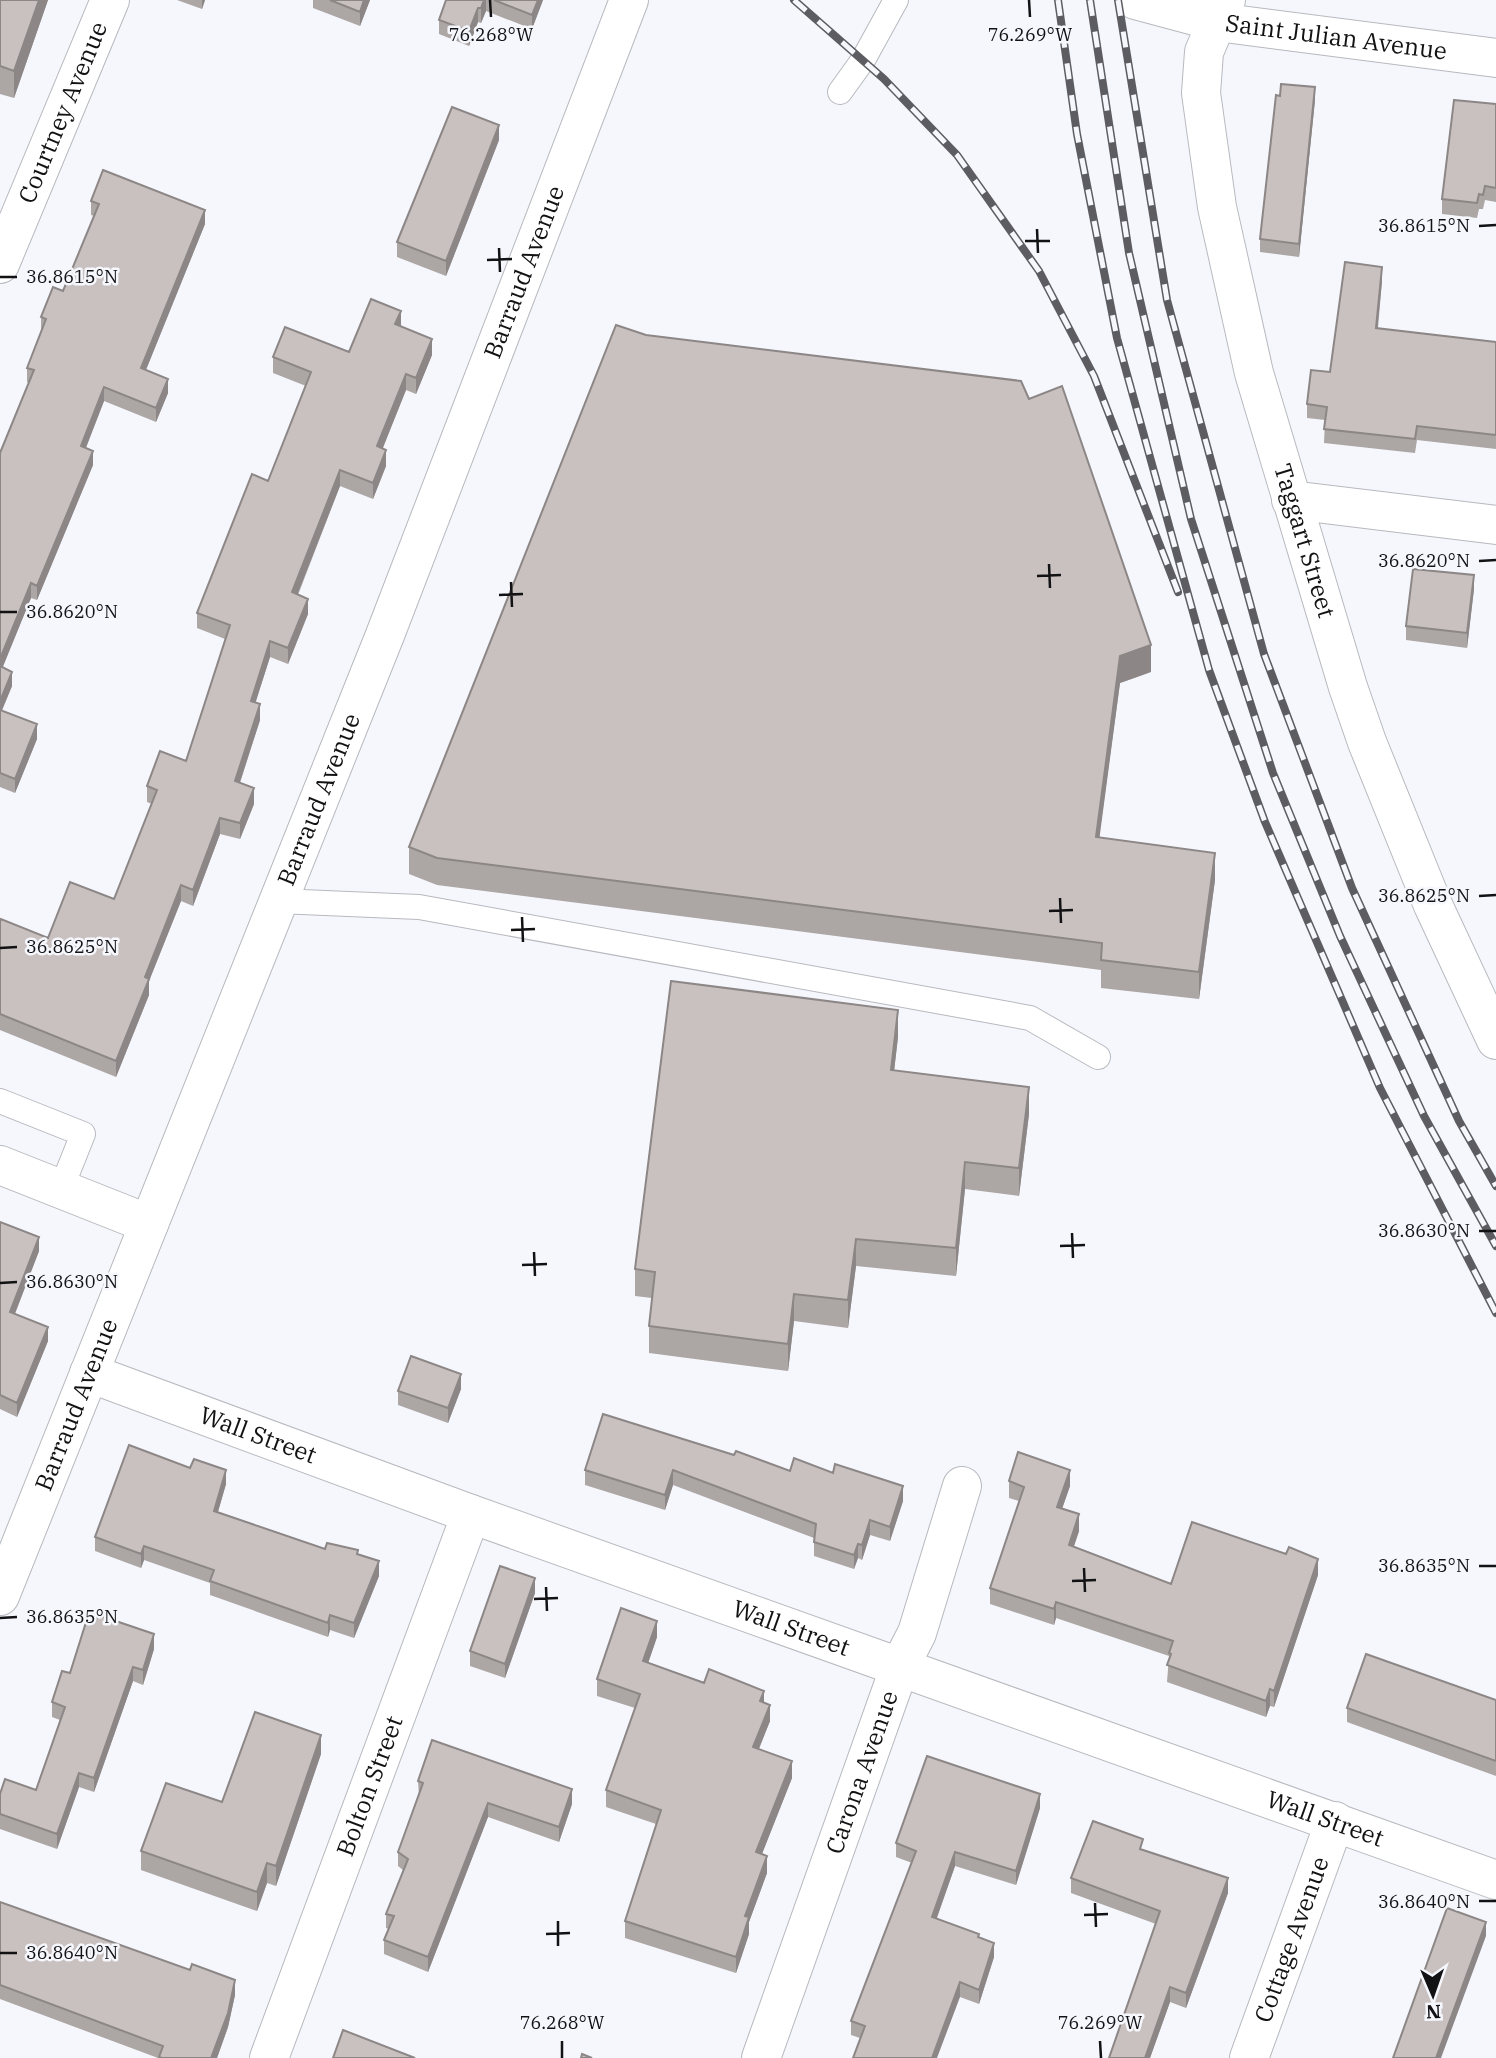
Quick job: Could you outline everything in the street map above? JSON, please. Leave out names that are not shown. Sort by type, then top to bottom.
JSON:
[{"type":"street","name":"Courtney Avenue","points":[[0,264],[110,0]]},
{"type":"street","name":"Barraud Avenue","points":[[0,1596],[385,635],[629,0]]},
{"type":"street","name":"Saint Julian Avenue","points":[[1135,0],[1222,11],[1496,58]]},
{"type":"street","name":"Taggart Street","points":[[1222,11],[1204,52],[1201,93],[1217,207],[1254,373],[1367,742],[1433,905],[1483,988],[1496,1040]]},
{"type":"street","points":[[1291,500],[1496,525]]},
{"type":"street","points":[[0,1165],[149,1224]]},
{"type":"street","name":"Wall Street","points":[[89,1373],[471,1514],[1496,1880]]},
{"type":"street","name":"Carona Avenue","points":[[761,2058],[900,1666],[918,1633],[962,1486]]},
{"type":"street","name":"Bolton Street","points":[[269,2058],[471,1514]]},
{"type":"street","name":"Cottage Avenue","points":[[1249,2058],[1335,1821]]},
{"type":"lane","points":[[840,92],[863,60],[896,0]]},
{"type":"lane","points":[[278,901],[419,907],[1030,1018],[1098,1057]]},
{"type":"lane","points":[[0,1101],[83,1134],[61,1189]]},
{"type":"building","points":[[0,0],[39,0],[14,71],[0,66]]},
{"type":"building","points":[[330,0],[364,0],[360,12]]},
{"type":"building","points":[[446,0],[484,0],[469,31],[439,20]]},
{"type":"building","points":[[494,0],[538,0],[532,15]]},
{"type":"building","points":[[1281,84],[1315,87],[1299,244],[1260,239],[1276,95],[1280,96]]},
{"type":"building","points":[[1454,100],[1496,104],[1496,188],[1485,186],[1477,203],[1442,199]]},
{"type":"building","points":[[452,107],[499,125],[446,261],[397,242]]},
{"type":"building","points":[[103,170],[205,210],[141,368],[168,379],[156,408],[104,387],[81,446],[93,451],[37,586],[31,583],[0,659],[0,453],[34,370],[27,368],[46,319],[41,317],[53,287],[63,291],[99,204],[91,201]]},
{"type":"building","points":[[1345,262],[1382,267],[1376,328],[1496,342],[1496,435],[1417,426],[1415,439],[1324,429],[1327,407],[1307,404],[1311,370],[1330,372]]},
{"type":"building","points":[[371,299],[401,311],[395,324],[432,339],[416,378],[406,374],[377,446],[386,450],[373,483],[340,470],[292,592],[308,599],[288,648],[270,641],[251,701],[260,704],[235,781],[254,788],[240,823],[220,818],[193,890],[181,885],[145,977],[149,979],[116,1061],[0,1014],[1,919],[48,938],[70,882],[114,899],[157,790],[147,786],[160,751],[186,761],[230,625],[197,613],[252,474],[268,481],[311,372],[273,357],[285,327],[349,352]]},
{"type":"building","points":[[616,325],[646,335],[1021,381],[1029,399],[1062,386],[1151,645],[1120,656],[1096,837],[1215,853],[1199,972],[1101,960],[1102,943],[437,858],[409,847]]},
{"type":"building","points":[[1413,569],[1474,575],[1467,633],[1406,626]]},
{"type":"building","points":[[0,666],[12,672],[0,701]]},
{"type":"building","points":[[0,710],[37,724],[15,779],[0,773]]},
{"type":"building","points":[[671,981],[898,1010],[891,1070],[1029,1087],[1019,1168],[965,1162],[956,1248],[856,1239],[848,1300],[794,1294],[788,1344],[649,1326],[655,1272],[635,1269]]},
{"type":"building","points":[[0,1222],[39,1237],[10,1312],[48,1327],[17,1403],[0,1395]]},
{"type":"building","points":[[411,1356],[461,1374],[448,1408],[398,1391]]},
{"type":"building","points":[[603,1414],[734,1455],[736,1451],[790,1471],[794,1458],[833,1473],[835,1464],[903,1486],[890,1527],[870,1520],[862,1545],[858,1544],[854,1555],[814,1542],[816,1524],[673,1470],[665,1495],[585,1470]]},
{"type":"building","points":[[129,1445],[190,1468],[194,1459],[226,1470],[214,1511],[325,1549],[327,1543],[358,1550],[357,1554],[379,1561],[354,1623],[330,1615],[328,1623],[210,1581],[214,1570],[144,1546],[141,1554],[95,1537]]},
{"type":"building","points":[[1018,1452],[1070,1470],[1057,1507],[1079,1514],[1069,1545],[1171,1584],[1192,1522],[1286,1554],[1289,1547],[1318,1559],[1274,1691],[1270,1689],[1266,1701],[1167,1665],[1173,1641],[1056,1602],[1054,1609],[990,1588],[1024,1487],[1009,1481]]},
{"type":"building","points":[[500,1566],[535,1578],[505,1664],[470,1651]]},
{"type":"building","points":[[621,1608],[657,1621],[643,1661],[704,1683],[709,1669],[764,1691],[760,1701],[770,1705],[753,1747],[792,1761],[756,1852],[767,1856],[745,1916],[749,1917],[736,1957],[625,1921],[661,1810],[606,1790],[640,1694],[597,1679]]},
{"type":"building","points":[[98,1615],[154,1634],[143,1670],[133,1667],[94,1778],[79,1773],[57,1834],[0,1814],[0,1794],[5,1779],[36,1790],[65,1707],[52,1702],[62,1671],[70,1673],[87,1619],[95,1622]]},
{"type":"building","points":[[1366,1654],[1496,1700],[1496,1761],[1347,1708]]},
{"type":"building","points":[[255,1712],[321,1735],[276,1866],[267,1863],[257,1892],[141,1851],[166,1783],[222,1802]]},
{"type":"building","points":[[432,1740],[572,1789],[559,1827],[488,1803],[428,1957],[384,1940],[394,1916],[386,1914],[408,1859],[398,1852],[423,1783],[418,1781]]},
{"type":"building","points":[[927,1756],[1040,1794],[1016,1871],[955,1852],[932,1917],[979,1934],[978,1937],[994,1943],[979,1990],[960,1982],[932,2058],[853,2058],[865,2026],[851,2021],[916,1851],[896,1843]]},
{"type":"building","points":[[1093,1821],[1143,1839],[1140,1849],[1228,1878],[1186,1993],[1170,1987],[1145,2058],[1109,2058],[1160,1911],[1071,1878]]},
{"type":"building","points":[[0,1902],[190,1970],[192,1964],[235,1980],[228,2013],[211,2058],[159,2057],[163,2046],[0,1985]]},
{"type":"building","points":[[1447,1908],[1486,1922],[1436,2058],[1393,2058]]},
{"type":"building","points":[[343,2030],[415,2058],[333,2058]]},
{"type":"railway","points":[[794,0],[884,79],[957,155],[1039,271],[1094,376],[1178,592]]},
{"type":"railway","points":[[1058,0],[1077,134],[1117,338],[1209,670],[1265,822],[1380,1088],[1496,1313]]},
{"type":"railway","points":[[1090,0],[1129,253],[1191,519],[1273,773],[1340,936],[1424,1116],[1496,1246]]},
{"type":"railway","points":[[1118,0],[1167,300],[1264,654],[1352,888],[1459,1121],[1496,1186]]}]
